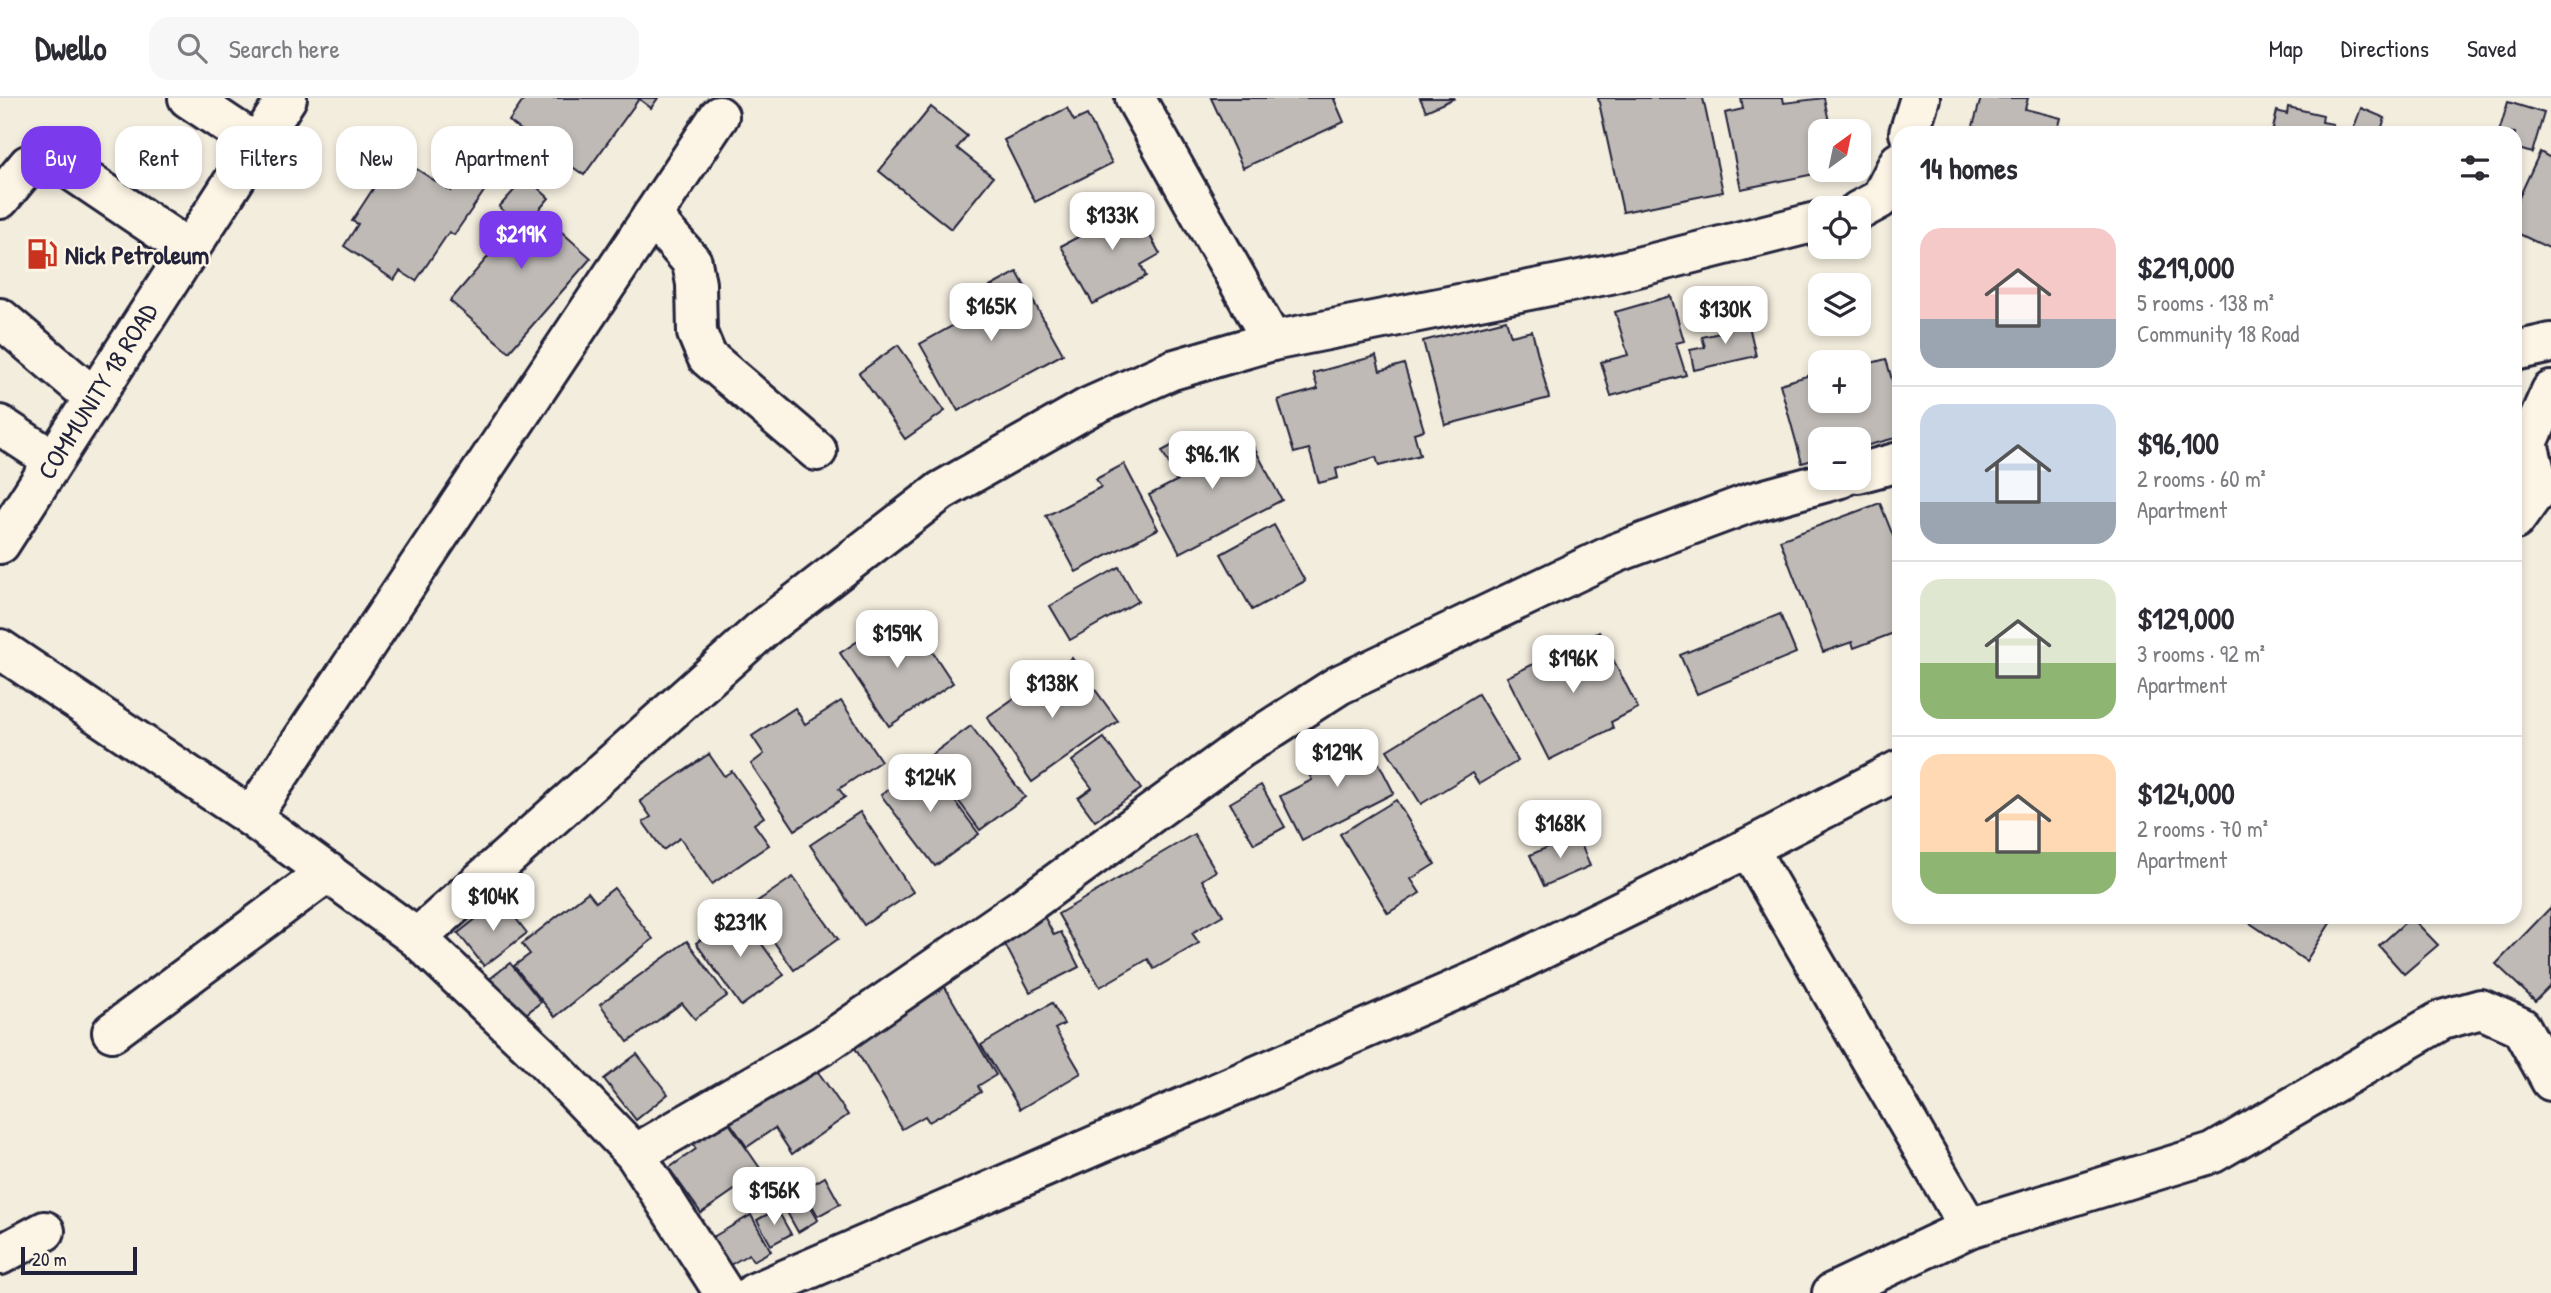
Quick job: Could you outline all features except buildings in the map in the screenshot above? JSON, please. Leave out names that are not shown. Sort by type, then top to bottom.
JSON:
[{"type":"street","points":[[188,98],[230,126]]},
{"type":"street","name":"COMMUNITY 18 ROAD","points":[[269,126],[287,98]]},
{"type":"street","points":[[1135,98],[1272,341]]},
{"type":"street","points":[[1911,126],[1920,98]]},
{"type":"street","points":[[251,817],[719,116]]},
{"type":"street","points":[[0,199],[28,165],[59,162],[188,249]]},
{"type":"street","points":[[1871,204],[1880,199],[1892,176]]},
{"type":"street","name":"COMMUNITY 18 ROAD","points":[[0,544],[227,189]]},
{"type":"street","points":[[652,216],[692,262],[696,284],[696,333],[707,357],[817,451]]},
{"type":"street","points":[[417,938],[765,627],[941,491],[1089,407],[1172,370],[1272,341],[1610,274],[1808,223]]},
{"type":"street","points":[[0,318],[93,397]]},
{"type":"street","points":[[2522,349],[2551,343]]},
{"type":"street","points":[[2522,513],[2545,492],[2528,443],[2551,391]]},
{"type":"street","points":[[0,425],[53,460]]},
{"type":"street","points":[[1871,470],[1892,464]]},
{"type":"street","points":[[635,1154],[823,1045],[1022,908],[1241,748],[1339,685],[1616,553],[1747,504],[1808,487]]},
{"type":"street","points":[[0,649],[251,817],[417,938],[538,1054],[635,1154],[724,1293]]},
{"type":"street","points":[[754,1293],[1494,973],[1892,775]]},
{"type":"street","points":[[1748,848],[1969,1228]]},
{"type":"street","points":[[112,1032],[328,873]]},
{"type":"street","points":[[1832,1293],[1969,1228],[2213,1153],[2442,1020],[2481,1009],[2521,1027],[2551,1081]]},
{"type":"street","points":[[0,1255],[46,1231]]},
{"type":"place","name":"Nick Petroleum","points":[[42,254]]}]
